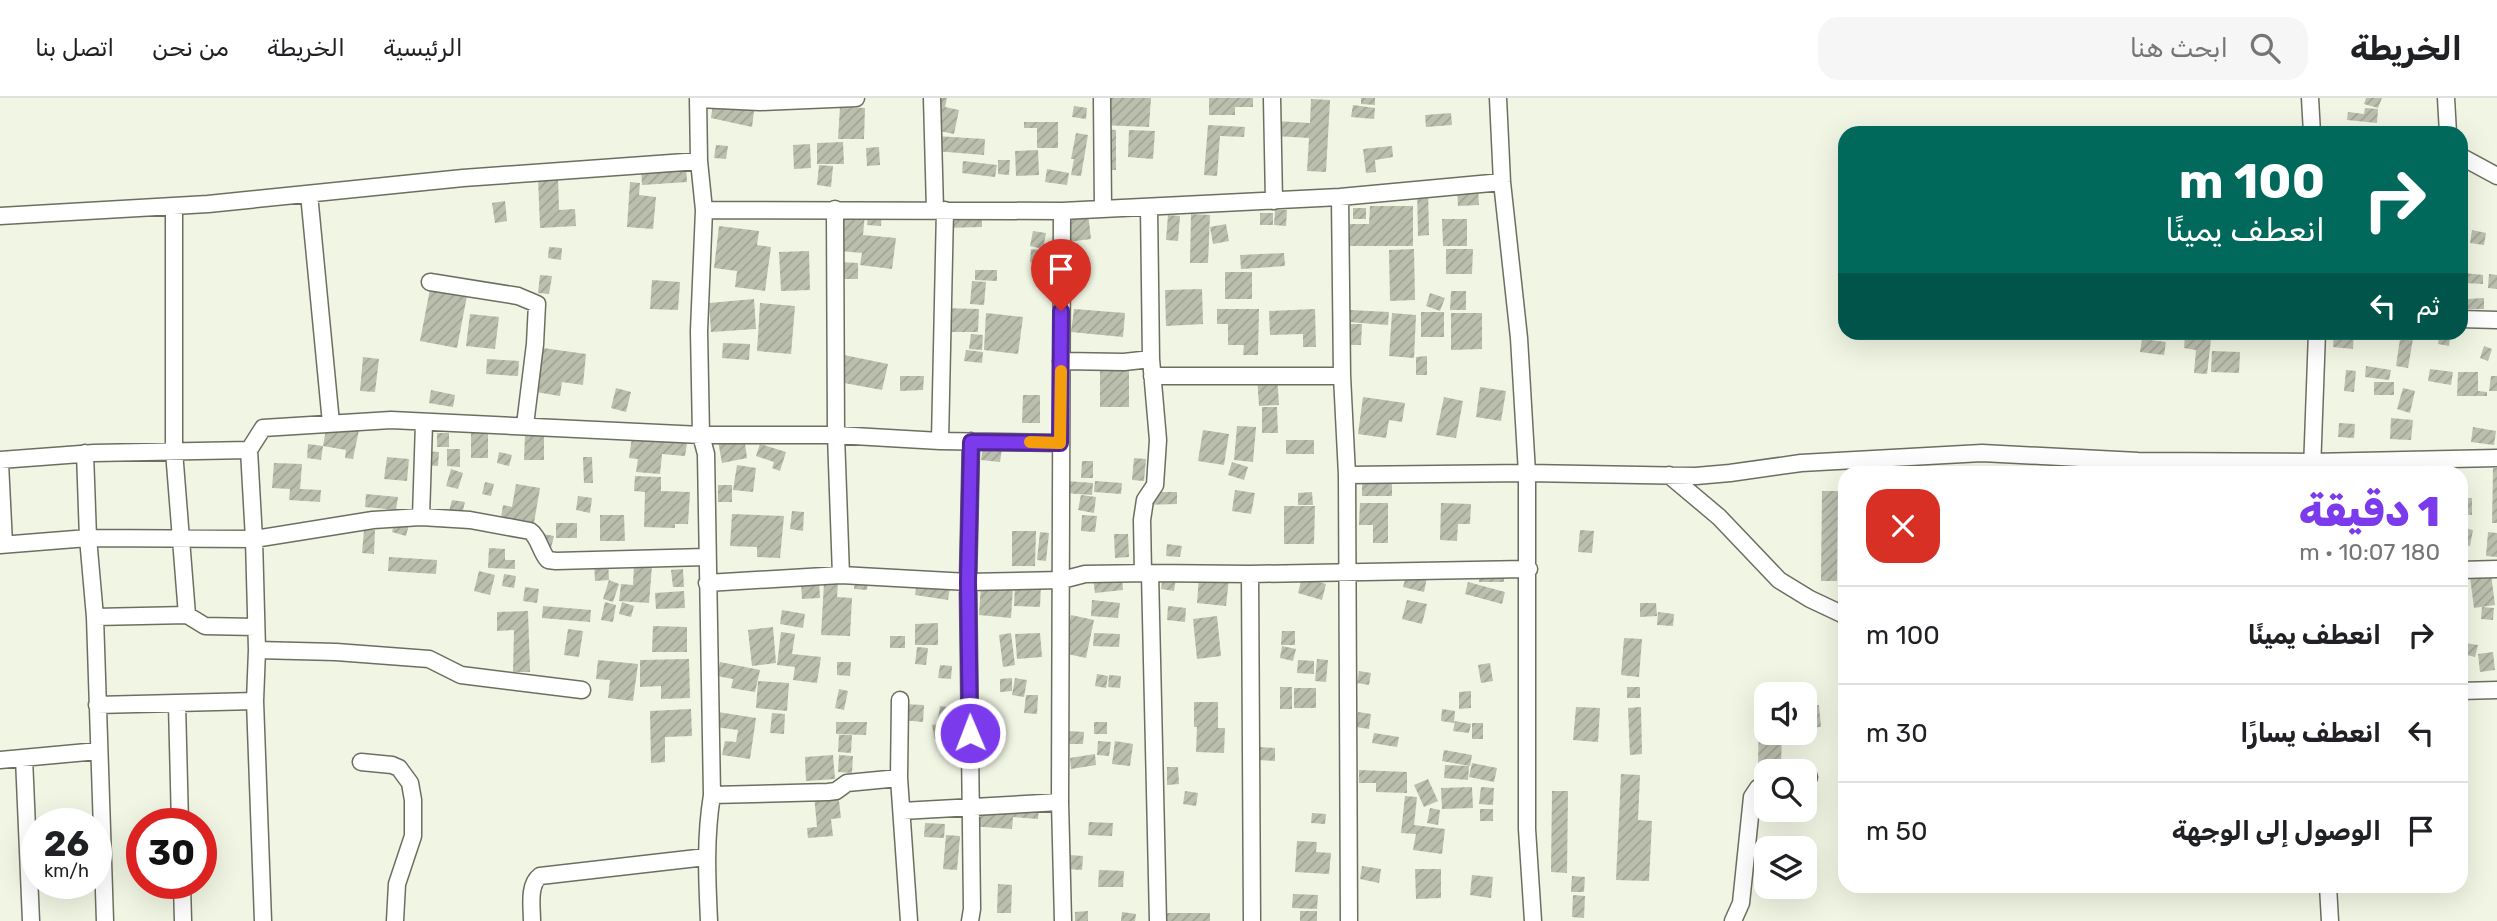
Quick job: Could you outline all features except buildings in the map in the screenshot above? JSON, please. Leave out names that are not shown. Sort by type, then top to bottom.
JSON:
[{"type":"street","points":[[709,921],[706,833],[712,795],[705,454],[701,435],[699,331],[704,210],[699,161],[698,99],[760,102],[856,98]]},
{"type":"street","points":[[932,98],[940,210],[940,441]]},
{"type":"street","points":[[1101,98],[1103,209]]},
{"type":"street","points":[[1272,98],[1273,201]]},
{"type":"street","points":[[1498,98],[1502,182],[1519,338],[1527,473],[1527,830],[1533,921]]},
{"type":"street","points":[[2311,98],[2312,126]]},
{"type":"street","points":[[2446,98],[2448,126]]},
{"type":"street","points":[[2468,160],[2497,176]]},
{"type":"street","points":[[0,216],[174,206],[463,178],[699,161]]},
{"type":"street","points":[[704,210],[1062,211],[1340,197],[1502,182]]},
{"type":"street","points":[[309,194],[331,423]]},
{"type":"street","points":[[1340,197],[1342,376],[1347,475],[1349,921]]},
{"type":"street","points":[[174,206],[174,451],[187,615]]},
{"type":"street","points":[[1149,207],[1151,359],[1158,440],[1156,479],[1153,491],[1145,500],[1142,520],[1147,573],[1158,921]]},
{"type":"street","points":[[835,209],[836,435],[841,575]]},
{"type":"street","points":[[1062,211],[1060,802],[1063,921]]},
{"type":"street","points":[[430,282],[518,296],[537,304],[525,425]]},
{"type":"street","points":[[2468,319],[2497,320]]},
{"type":"street","points":[[2312,466],[2317,340]]},
{"type":"street","points":[[1061,361],[1124,362],[1151,359]]},
{"type":"street","points":[[1152,376],[1342,376]]},
{"type":"street","points":[[263,921],[254,701],[257,650],[249,450],[263,428],[391,420],[701,435],[836,435],[940,441],[1060,443]]},
{"type":"street","points":[[421,517],[424,423]]},
{"type":"street","points":[[970,921],[968,582],[971,442]]},
{"type":"street","points":[[249,450],[85,453],[0,461],[2,545],[88,538],[254,539],[373,520],[421,517],[470,520],[530,531],[536,536],[541,552],[548,560],[706,557]]},
{"type":"street","points":[[85,453],[88,538],[95,617],[105,921]]},
{"type":"street","points":[[1347,475],[1730,473],[1801,463],[1982,453],[2137,466]]},
{"type":"street","points":[[2333,466],[2497,458]]},
{"type":"street","points":[[1669,475],[1719,517],[1779,580],[1838,612]]},
{"type":"street","points":[[707,583],[841,575],[968,582],[1062,580],[1084,574],[1529,569]]},
{"type":"street","points":[[2468,570],[2497,569]]},
{"type":"street","points":[[1250,574],[1252,921]]},
{"type":"street","points":[[95,617],[187,615],[205,626],[256,627]]},
{"type":"street","points":[[257,650],[336,652],[429,659],[461,675],[582,690]]},
{"type":"street","points":[[2468,691],[2497,690]]},
{"type":"street","points":[[900,700],[899,778],[909,921]]},
{"type":"street","points":[[97,705],[254,701]]},
{"type":"street","points":[[177,704],[180,808]]},
{"type":"street","points":[[0,760],[99,751]]},
{"type":"street","points":[[24,758],[31,921]]},
{"type":"street","points":[[361,762],[399,768],[410,783],[413,836],[397,884],[395,921]]},
{"type":"street","points":[[712,795],[828,792],[847,783],[899,778]]},
{"type":"street","points":[[1733,921],[1741,903],[1754,794]]},
{"type":"street","points":[[902,811],[1060,802]]},
{"type":"street","points":[[532,921],[534,880],[540,876],[706,857]]},
{"type":"street","points":[[2328,893],[2329,921]]},
{"type":"street","points":[[182,899],[183,921]]},
{"type":"slow traffic","points":[[1030,442],[1060,443],[1061,371]]},
{"type":"route","points":[[970,733],[968,582],[971,442],[1060,443],[1061,311]]}]
